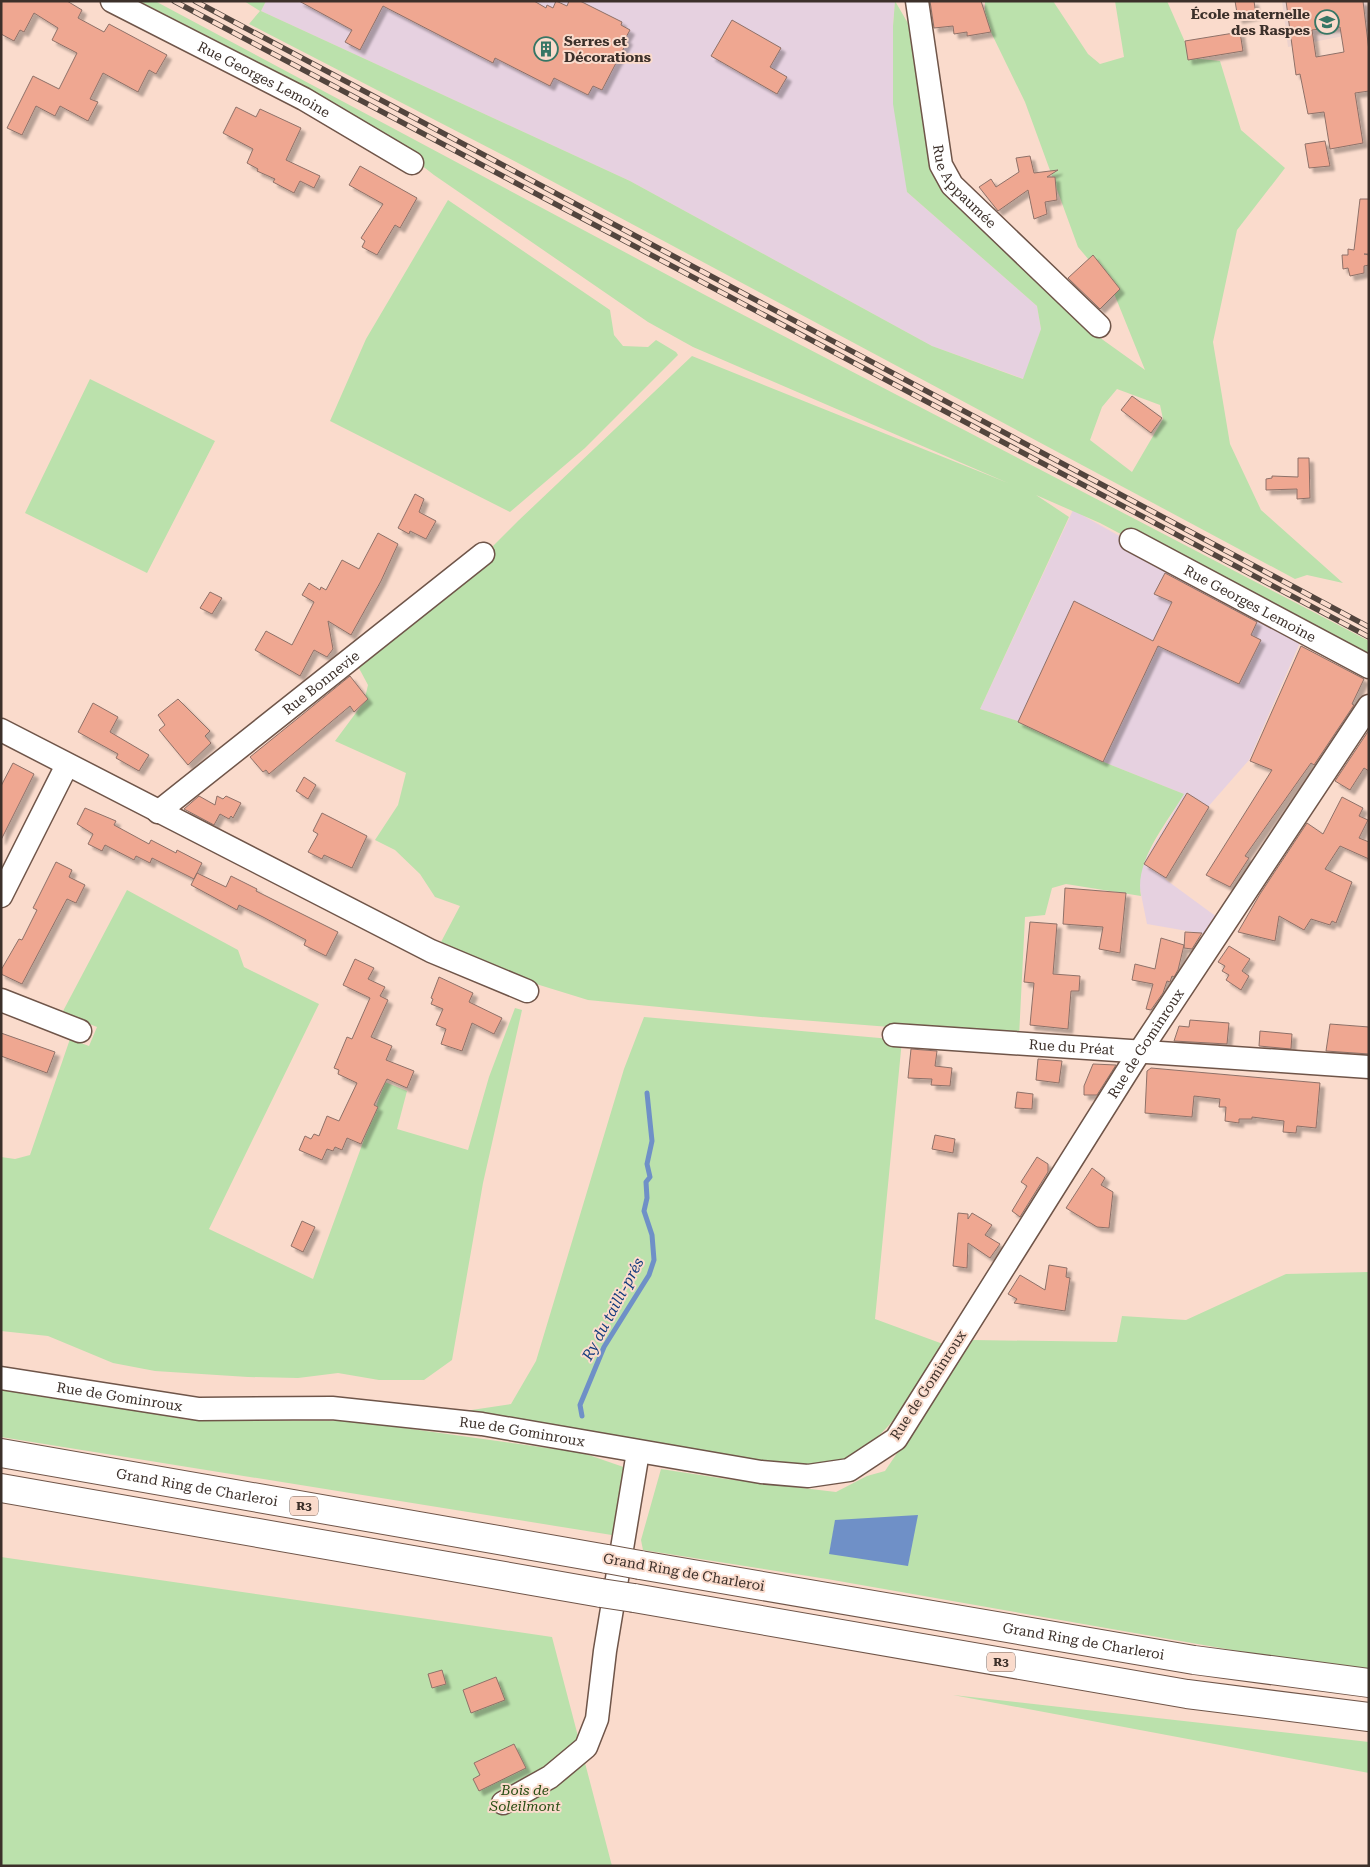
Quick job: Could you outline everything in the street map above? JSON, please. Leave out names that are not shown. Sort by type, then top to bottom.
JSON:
[{"type":"highway","name":"Grand Ring de Charleroi","points":[[1,1453],[1194,1660],[1369,1683]]},
{"type":"highway","name":"R3","points":[[1,1488],[1186,1694],[1369,1717]]},
{"type":"street","name":"Rue Georges Lemoine","points":[[112,1],[304,99],[412,164]]},
{"type":"street","name":"Rue Appaumée","points":[[917,1],[941,165],[952,185],[1098,326]]},
{"type":"street","name":"Rue Georges Lemoine","points":[[1131,540],[1369,667]]},
{"type":"street","name":"Rue Bonnevie","points":[[158,812],[483,554]]},
{"type":"street","name":"Rue de Gominroux","points":[[1,1378],[198,1408],[332,1408],[472,1423],[761,1472],[808,1476],[849,1470],[896,1439],[1140,1050],[1365,712]]},
{"type":"street","points":[[1,730],[431,951],[527,991]]},
{"type":"street","points":[[1,896],[67,765]]},
{"type":"street","points":[[1,1000],[80,1031]]},
{"type":"street","name":"Rue du Préat","points":[[894,1035],[1140,1050],[1369,1067]]},
{"type":"street","points":[[503,1803],[550,1777],[586,1747],[597,1719],[605,1651],[638,1452]]},
{"type":"shaded area","points":[[266,1],[895,1],[893,26],[907,192],[1037,306],[1041,329],[1024,379],[932,346],[630,181],[261,11]]},
{"type":"shaded area","name":"École maternelle des Raspes","points":[[1282,1],[1367,1],[1369,31],[1288,47]]},
{"type":"shaded area","points":[[1073,510],[1302,638],[1249,760],[1207,808],[1165,879],[1225,923],[1216,936],[1147,924],[1139,884],[1142,865],[1184,794],[1106,763],[1018,721],[980,709]]},
{"type":"green space","points":[[114,1],[155,1],[705,295],[1369,641],[1369,659],[1281,619],[1100,523],[1036,495],[1069,517],[980,709],[1018,721],[1106,763],[1184,794],[1147,856],[1142,869],[1141,896],[1066,884],[1052,888],[1045,915],[1025,917],[1019,1037],[761,1017],[588,1000],[520,979],[441,942],[460,906],[435,897],[420,874],[395,850],[375,840],[398,805],[406,773],[335,741],[364,702],[368,685],[353,657],[454,585],[518,521],[692,356],[1008,483],[693,347],[648,322],[434,175],[380,133]]},
{"type":"green space","points":[[244,1],[266,1],[261,11],[630,181],[932,346],[1023,379],[1041,329],[1037,306],[907,192],[893,104],[893,26],[895,1],[909,25],[933,172],[1085,327],[1145,370],[1111,286],[1078,247],[1025,102],[985,20],[985,1],[1053,1],[1088,54],[1100,64],[1124,57],[1115,1],[1167,1],[1192,58],[1220,61],[1241,130],[1285,168],[1237,230],[1213,342],[1230,444],[1261,510],[1343,583],[1307,575],[1295,579],[518,163],[249,24],[260,11]],"holes":[[[1117,389],[1160,405],[1163,419],[1132,472],[1090,440],[1102,407]]]},
{"type":"green space","points":[[448,200],[610,310],[614,335],[623,346],[648,347],[656,340],[678,355],[585,448],[510,512],[330,421],[366,339]]},
{"type":"green space","points":[[90,379],[215,441],[147,573],[25,513]]},
{"type":"green space","points":[[127,890],[238,950],[244,967],[319,1004],[209,1229],[313,1279],[385,1082],[407,1091],[397,1129],[468,1150],[489,1077],[515,1008],[522,1010],[483,1183],[452,1360],[424,1380],[379,1380],[338,1373],[298,1378],[155,1371],[113,1363],[48,1336],[1,1331],[1,1157],[15,1159],[30,1155],[70,1039],[89,1046],[97,1027],[62,1013]]},
{"type":"green space","points":[[644,1017],[902,1040],[875,1319],[943,1344],[910,1397],[885,1430],[853,1454],[834,1462],[784,1467],[465,1411],[511,1404],[536,1361],[624,1069]]},
{"type":"green space","points":[[1369,1272],[1369,1674],[827,1579],[643,1550],[641,1540],[661,1469],[836,1492],[867,1476],[885,1471],[973,1340],[1117,1342],[1122,1316],[1186,1320],[1286,1274]]},
{"type":"green space","points":[[1,1382],[187,1420],[354,1421],[583,1453],[635,1471],[618,1536],[1,1437]]},
{"type":"green space","name":"Bois de Soleilmont","points":[[1,1557],[552,1637],[612,1866],[1,1866]]},
{"type":"green space","points":[[953,1695],[1369,1742],[1369,1773]]},
{"type":"water","points":[[918,1515],[908,1566],[829,1554],[835,1520]]},
{"type":"building","points":[[1,1],[67,1],[82,10],[78,18],[104,32],[109,24],[167,55],[156,74],[149,70],[138,92],[103,73],[90,99],[98,102],[88,121],[60,106],[55,116],[36,106],[22,135],[7,128],[33,76],[59,89],[77,53],[52,40],[58,28],[34,13],[24,32],[20,30],[14,41],[1,34]]},
{"type":"building","name":"Serres et Décorations","points":[[299,1],[534,1],[546,8],[547,5],[553,8],[556,1],[567,6],[569,1],[580,1],[622,22],[621,25],[630,30],[625,39],[628,40],[602,90],[593,86],[588,95],[554,78],[550,86],[495,58],[493,63],[383,6],[360,50],[345,42],[352,30]]},
{"type":"building","points":[[930,1],[981,1],[991,32],[967,36],[967,32],[954,34],[953,26],[934,28]]},
{"type":"building","points":[[1235,1],[1254,1],[1256,15],[1238,19]]},
{"type":"building","points":[[1286,1],[1363,1],[1369,51],[1369,91],[1355,93],[1363,143],[1330,149],[1324,112],[1308,114],[1300,74],[1296,75]],"holes":[[[1340,27],[1344,52],[1316,57],[1312,30]]]},
{"type":"building","points":[[732,20],[781,48],[770,67],[787,77],[777,94],[711,56]]},
{"type":"building","points":[[1240,32],[1243,51],[1188,60],[1185,41]]},
{"type":"building","points":[[236,107],[256,117],[260,109],[301,128],[286,160],[320,176],[314,188],[300,181],[294,193],[273,182],[275,179],[257,171],[258,169],[247,163],[253,149],[223,133]]},
{"type":"building","points":[[1325,141],[1330,166],[1309,168],[1305,144]]},
{"type":"building","points":[[1030,156],[1034,173],[1058,170],[1047,177],[1055,177],[1057,200],[1045,202],[1047,214],[1034,219],[1028,190],[998,211],[979,187],[991,179],[996,187],[1019,172],[1016,158]]},
{"type":"building","points":[[360,166],[417,198],[400,228],[395,225],[377,255],[362,247],[365,241],[361,238],[383,204],[349,185]]},
{"type":"building","points":[[1360,199],[1369,199],[1369,254],[1364,254],[1369,255],[1369,265],[1364,266],[1364,273],[1350,276],[1348,268],[1343,269],[1342,255],[1348,255],[1348,249],[1354,250]]},
{"type":"building","points":[[1093,255],[1120,289],[1100,309],[1068,278]]},
{"type":"building","points":[[1132,396],[1162,418],[1151,433],[1121,410]]},
{"type":"building","points":[[1298,458],[1309,458],[1310,498],[1297,499],[1297,489],[1266,490],[1266,479],[1272,478],[1272,476],[1298,477]]},
{"type":"building","points":[[415,494],[424,499],[419,512],[436,521],[426,539],[410,531],[409,534],[398,528]]},
{"type":"building","points":[[378,533],[398,544],[381,581],[351,635],[328,621],[333,649],[327,657],[314,650],[300,676],[255,650],[266,631],[292,645],[314,602],[302,595],[309,583],[320,590],[321,587],[326,590],[342,560],[359,569]]},
{"type":"building","points":[[1165,573],[1257,622],[1251,635],[1261,640],[1239,684],[1158,646],[1103,762],[1018,722],[1074,601],[1153,641],[1172,602],[1154,594]]},
{"type":"building","points":[[210,592],[222,598],[212,614],[200,608]]},
{"type":"building","points":[[1301,646],[1364,679],[1352,704],[1354,705],[1314,765],[1311,763],[1245,856],[1249,858],[1230,887],[1206,875],[1272,770],[1250,761]]},
{"type":"building","points":[[350,676],[368,699],[354,712],[350,706],[269,774],[266,770],[263,772],[250,757]]},
{"type":"building","points":[[178,699],[210,731],[205,736],[211,743],[188,765],[159,730],[165,725],[158,715]]},
{"type":"building","points":[[93,703],[118,717],[110,732],[149,755],[139,771],[116,758],[118,754],[78,732]]},
{"type":"building","points":[[1369,730],[1369,771],[1364,768],[1350,790],[1335,781]]},
{"type":"building","points":[[13,763],[34,774],[1,840],[1,786]]},
{"type":"building","points":[[304,777],[316,785],[308,799],[296,791]]},
{"type":"building","points":[[1187,793],[1209,807],[1166,878],[1144,864]]},
{"type":"building","points":[[199,796],[215,805],[217,796],[223,799],[226,796],[241,803],[233,818],[231,816],[229,819],[220,814],[214,825],[184,809]]},
{"type":"building","points":[[1342,797],[1363,808],[1359,816],[1368,820],[1359,838],[1369,842],[1369,859],[1340,846],[1325,869],[1352,882],[1336,923],[1332,921],[1330,925],[1311,919],[1304,930],[1279,916],[1275,941],[1238,932],[1260,894],[1307,823],[1323,834]]},
{"type":"building","points":[[85,808],[116,821],[114,825],[149,844],[151,840],[176,853],[177,850],[202,863],[194,879],[152,858],[150,863],[136,856],[134,860],[105,845],[102,851],[88,844],[93,834],[77,824]]},
{"type":"building","points":[[322,813],[367,836],[352,868],[324,855],[322,859],[308,852],[318,834],[313,831]]},
{"type":"building","points":[[56,862],[72,870],[69,877],[85,885],[76,903],[67,899],[22,984],[1,974],[1,970],[19,939],[22,940],[37,910],[33,908]]},
{"type":"building","points":[[197,873],[226,887],[231,876],[257,889],[256,891],[338,932],[326,956],[304,945],[306,940],[263,917],[239,905],[237,910],[191,885]]},
{"type":"building","points":[[1065,888],[1126,893],[1120,953],[1099,949],[1103,927],[1063,924]]},
{"type":"building","points":[[1030,922],[1057,924],[1053,974],[1080,976],[1079,991],[1071,991],[1068,1029],[1030,1025],[1034,983],[1024,982]]},
{"type":"building","points":[[1185,932],[1202,933],[1192,949],[1184,948]]},
{"type":"building","points":[[1161,938],[1184,945],[1178,970],[1174,977],[1172,976],[1170,982],[1167,981],[1163,993],[1151,1010],[1146,1009],[1153,984],[1132,980],[1135,964],[1155,969]]},
{"type":"building","points":[[1229,946],[1250,959],[1242,971],[1249,976],[1241,990],[1226,980],[1229,975],[1222,971],[1225,966],[1218,962]]},
{"type":"building","points":[[355,959],[374,968],[368,979],[385,987],[380,996],[388,1000],[371,1037],[392,1046],[386,1060],[414,1071],[407,1088],[387,1079],[374,1105],[378,1107],[361,1144],[347,1138],[342,1150],[335,1147],[333,1151],[327,1149],[322,1160],[299,1150],[305,1136],[311,1139],[314,1134],[319,1136],[327,1116],[339,1121],[357,1083],[338,1074],[339,1070],[334,1068],[347,1037],[352,1039],[370,998],[343,985]]},
{"type":"building","points":[[439,977],[473,993],[469,1002],[502,1018],[494,1034],[472,1023],[462,1051],[441,1044],[446,1029],[436,1025],[443,1009],[431,1004],[433,999],[431,998]]},
{"type":"building","points":[[1190,1020],[1229,1023],[1227,1044],[1174,1041],[1179,1026],[1189,1027]]},
{"type":"building","points":[[1330,1024],[1369,1027],[1369,1054],[1326,1051]]},
{"type":"building","points":[[1260,1031],[1292,1034],[1291,1049],[1259,1046]]},
{"type":"building","points":[[1,1033],[55,1052],[47,1073],[1,1056]]},
{"type":"building","points":[[911,1049],[937,1051],[935,1066],[952,1068],[950,1086],[931,1085],[932,1079],[908,1078]]},
{"type":"building","points":[[1038,1059],[1062,1061],[1059,1083],[1036,1080]]},
{"type":"building","points":[[1093,1064],[1116,1065],[1097,1095],[1084,1095],[1084,1086]]},
{"type":"building","points":[[1151,1068],[1320,1083],[1316,1128],[1297,1126],[1296,1133],[1283,1132],[1284,1121],[1252,1117],[1252,1119],[1239,1119],[1239,1123],[1225,1121],[1226,1107],[1219,1107],[1220,1099],[1194,1096],[1192,1117],[1145,1113],[1147,1071]]},
{"type":"building","points":[[1017,1092],[1033,1094],[1032,1109],[1015,1108]]},
{"type":"building","points":[[935,1135],[955,1139],[953,1153],[932,1149]]},
{"type":"building","points":[[1037,1157],[1048,1164],[1048,1172],[1020,1217],[1012,1211],[1027,1186],[1021,1182]]},
{"type":"building","points":[[1092,1168],[1105,1178],[1101,1185],[1113,1192],[1109,1228],[1097,1227],[1066,1208]]},
{"type":"building","points":[[958,1213],[968,1214],[968,1219],[972,1213],[992,1225],[985,1235],[1000,1244],[990,1258],[968,1243],[967,1268],[953,1266]]},
{"type":"building","points":[[302,1221],[315,1227],[303,1252],[291,1246]]},
{"type":"building","points":[[1049,1265],[1067,1268],[1066,1277],[1070,1278],[1065,1311],[1014,1303],[1017,1299],[1008,1294],[1020,1275],[1045,1290]]},
{"type":"building","points":[[442,1670],[446,1684],[432,1688],[428,1674]]},
{"type":"building","points":[[496,1677],[505,1700],[471,1713],[463,1690]]},
{"type":"building","points":[[514,1744],[526,1768],[479,1791],[473,1779],[480,1775],[474,1763]]},
{"type":"waterway","name":"Ry du tailli-prés","points":[[582,1416],[580,1405],[604,1347],[649,1275],[654,1260],[652,1235],[644,1211],[647,1198],[646,1182],[650,1177],[647,1164],[652,1141],[647,1093]]},
{"type":"railway","points":[[174,1],[1369,637]]},
{"type":"railway","points":[[195,1],[1369,627]]},
{"type":"place","name":"École maternelle des Raspes","points":[[1327,22]]},
{"type":"place","name":"Serres et Décorations","points":[[546,49]]}]
